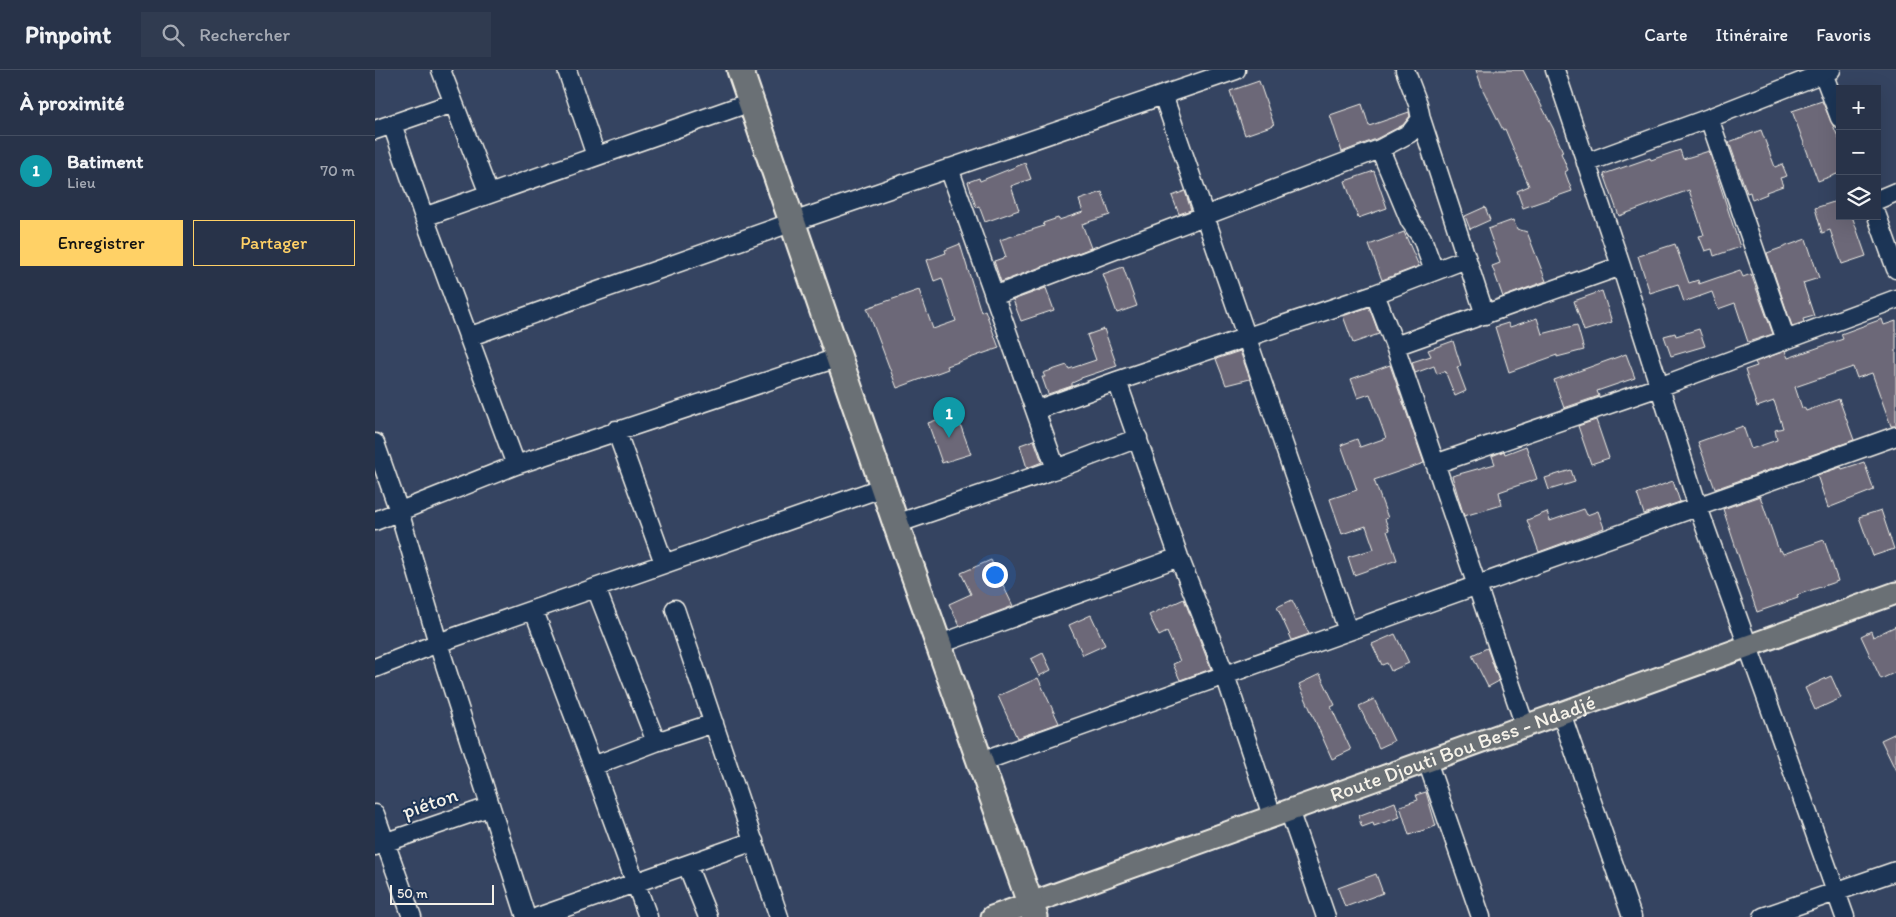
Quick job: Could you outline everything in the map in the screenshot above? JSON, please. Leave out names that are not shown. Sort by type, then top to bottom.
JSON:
[{"type":"highway","points":[[740,70],[1033,910]]},
{"type":"main road","name":"Route Djouti Bou Bess - Ndadjé","points":[[992,917],[1033,910],[1280,813],[1896,593]]},
{"type":"street","points":[[441,70],[489,194]]},
{"type":"street","points":[[567,70],[596,156]]},
{"type":"street","points":[[468,337],[793,222],[1236,70]]},
{"type":"street","points":[[1405,70],[1418,104],[1421,119],[1485,315]]},
{"type":"street","points":[[1560,71],[1585,163],[1621,266],[1698,507],[1845,917]]},
{"type":"street","points":[[1585,163],[1709,118],[1827,71],[1836,104]]},
{"type":"street","points":[[1163,95],[1348,632]]},
{"type":"street","points":[[424,217],[751,102]]},
{"type":"street","points":[[375,130],[453,103]]},
{"type":"street","points":[[1709,118],[1786,340]]},
{"type":"street","points":[[994,296],[1380,149],[1410,133],[1421,119]]},
{"type":"street","points":[[392,124],[424,217],[516,465]]},
{"type":"street","points":[[1380,149],[1410,221],[1422,238],[1434,271]]},
{"type":"street","points":[[949,168],[1056,469]]},
{"type":"street","points":[[1881,198],[1896,192]]},
{"type":"street","points":[[1878,220],[1896,269]]},
{"type":"street","points":[[1036,410],[1375,294],[1466,258]]},
{"type":"street","points":[[1395,346],[1621,266]]},
{"type":"street","points":[[1375,294],[1395,346],[1525,726]]},
{"type":"street","points":[[1435,464],[1659,386],[1896,299]]},
{"type":"street","points":[[375,521],[516,465],[616,430],[840,357]]},
{"type":"street","points":[[1117,381],[1179,557],[1225,675],[1280,813],[1326,917]]},
{"type":"street","points":[[616,430],[664,563]]},
{"type":"street","points":[[981,762],[1896,436]]},
{"type":"street","points":[[897,524],[1056,469],[1138,438]]},
{"type":"street","points":[[375,443],[399,511],[437,644],[526,917]]},
{"type":"street","points":[[375,668],[664,563],[884,487]]},
{"type":"street","points":[[940,644],[1179,557]]},
{"type":"street","points":[[595,588],[656,742]]},
{"type":"street","points":[[675,609],[779,917]]},
{"type":"street","points":[[534,611],[648,917]]},
{"type":"street","points":[[1561,713],[1632,917]]},
{"type":"street","points":[[593,766],[656,742],[714,724]]},
{"type":"street","points":[[1427,761],[1481,917]]},
{"type":"street","name":"piéton","points":[[380,844],[489,806]]},
{"type":"street","points":[[375,814],[380,844],[412,917]]},
{"type":"street","points":[[538,917],[754,841]]},
{"type":"street","points":[[687,865],[708,917]]},
{"type":"street","points":[[1763,917],[1896,871]]},
{"type":"building","points":[[1476,70],[1523,70],[1553,128],[1563,152],[1561,153],[1568,170],[1565,172],[1572,191],[1523,208],[1517,191],[1529,186],[1505,129],[1503,130],[1483,90]]},
{"type":"building","points":[[1259,81],[1274,125],[1245,135],[1230,91]]},
{"type":"building","points":[[1822,101],[1836,132],[1836,174],[1818,181],[1792,111]]},
{"type":"building","points":[[1362,104],[1369,126],[1409,112],[1410,116],[1403,125],[1376,139],[1342,152],[1330,115]]},
{"type":"building","points":[[1761,130],[1775,167],[1782,164],[1787,176],[1780,178],[1783,186],[1766,192],[1767,194],[1752,200],[1750,192],[1747,193],[1729,142]]},
{"type":"building","points":[[1680,150],[1683,159],[1709,151],[1740,247],[1714,256],[1712,249],[1705,251],[1699,236],[1704,235],[1689,190],[1619,216],[1604,174]]},
{"type":"building","points":[[1025,163],[1031,179],[1011,186],[1019,210],[985,222],[979,206],[976,207],[968,182],[979,178],[980,181]]},
{"type":"building","points":[[1374,171],[1387,208],[1358,218],[1345,181]]},
{"type":"building","points":[[1185,191],[1191,210],[1179,214],[1172,196]]},
{"type":"building","points":[[1102,192],[1110,215],[1082,224],[1091,248],[1001,282],[994,261],[1006,257],[1000,240],[1044,226],[1043,223],[1083,212],[1079,200]]},
{"type":"building","points":[[1836,201],[1836,220],[1853,220],[1866,256],[1842,264],[1830,230],[1822,233],[1815,208]]},
{"type":"building","points":[[1485,207],[1490,220],[1470,229],[1465,216]]},
{"type":"building","points":[[1513,220],[1517,229],[1527,232],[1546,281],[1503,297],[1492,266],[1500,263],[1488,229]]},
{"type":"building","points":[[1404,232],[1419,266],[1382,280],[1369,245]]},
{"type":"building","points":[[1806,239],[1819,278],[1803,283],[1814,316],[1803,319],[1804,322],[1792,326],[1767,253]]},
{"type":"building","points":[[960,244],[981,312],[985,310],[999,348],[947,366],[948,369],[897,388],[867,308],[919,290],[933,329],[956,321],[942,278],[934,281],[927,260],[946,253],[945,250]]},
{"type":"building","points":[[1675,244],[1689,283],[1698,280],[1699,284],[1740,270],[1743,277],[1751,274],[1773,334],[1748,342],[1735,303],[1718,309],[1712,292],[1684,302],[1678,284],[1650,293],[1638,256]]},
{"type":"building","points":[[1123,267],[1137,306],[1117,313],[1103,274]]},
{"type":"building","points":[[1046,288],[1054,310],[1021,321],[1013,300]]},
{"type":"building","points":[[1602,291],[1612,322],[1584,331],[1574,301]]},
{"type":"building","points":[[1369,307],[1379,334],[1353,343],[1343,316]]},
{"type":"building","points":[[1537,318],[1542,334],[1577,325],[1584,350],[1557,357],[1557,355],[1509,372],[1495,327],[1508,323],[1510,327]]},
{"type":"building","points":[[1882,319],[1884,325],[1896,321],[1896,426],[1891,426],[1872,373],[1857,378],[1853,367],[1795,387],[1802,408],[1804,407],[1806,411],[1839,399],[1854,440],[1715,489],[1698,442],[1743,426],[1751,449],[1777,440],[1775,430],[1783,428],[1774,401],[1757,407],[1745,370],[1757,366],[1755,362],[1785,351],[1788,358],[1843,339],[1841,334]]},
{"type":"building","points":[[1104,329],[1117,366],[1081,378],[1072,383],[1072,386],[1048,394],[1042,377],[1045,377],[1043,373],[1067,365],[1069,369],[1096,360],[1087,335]]},
{"type":"building","points":[[1699,329],[1705,346],[1671,356],[1664,336],[1675,333],[1676,336]]},
{"type":"building","points":[[1453,341],[1461,366],[1457,367],[1466,391],[1455,396],[1445,371],[1437,374],[1434,366],[1415,373],[1412,362],[1431,356],[1428,350]]},
{"type":"building","points":[[1240,351],[1250,379],[1226,385],[1216,359]]},
{"type":"building","points":[[1626,354],[1635,378],[1597,391],[1599,396],[1564,408],[1554,380]]},
{"type":"building","points":[[1390,365],[1424,463],[1374,480],[1388,518],[1385,519],[1389,530],[1387,531],[1397,560],[1354,575],[1348,557],[1374,549],[1366,526],[1342,534],[1330,499],[1357,490],[1341,445],[1357,439],[1360,447],[1386,438],[1370,394],[1358,398],[1351,379]]},
{"type":"building","points":[[956,413],[971,454],[942,463],[928,423]]},
{"type":"building","points":[[1596,420],[1609,458],[1591,464],[1578,426]]},
{"type":"building","points":[[1034,440],[1042,462],[1027,468],[1020,445]]},
{"type":"building","points":[[1526,446],[1537,479],[1499,492],[1502,505],[1464,516],[1452,476],[1495,464],[1492,456],[1504,451],[1505,454]]},
{"type":"building","points":[[1864,462],[1874,490],[1828,508],[1817,475]]},
{"type":"building","points":[[1571,470],[1575,482],[1549,490],[1545,478]]},
{"type":"building","points":[[1673,481],[1680,502],[1644,514],[1637,494]]},
{"type":"building","points":[[1760,496],[1779,551],[1781,550],[1783,554],[1824,540],[1838,581],[1797,595],[1798,598],[1757,612],[1723,509]]},
{"type":"building","points":[[1584,509],[1587,515],[1598,511],[1604,528],[1539,552],[1527,520],[1547,512],[1550,521]]},
{"type":"building","points":[[1881,510],[1894,549],[1873,556],[1859,517]]},
{"type":"building","points":[[991,560],[1013,606],[960,626],[949,604],[971,594],[961,573]]},
{"type":"building","points":[[1184,599],[1211,669],[1180,680],[1173,664],[1180,661],[1167,632],[1159,636],[1149,615]]},
{"type":"building","points":[[1292,600],[1309,634],[1292,640],[1277,607]]},
{"type":"building","points":[[1091,615],[1105,645],[1083,655],[1069,625]]},
{"type":"building","points":[[1896,626],[1896,672],[1881,679],[1861,636],[1871,631],[1873,637]]},
{"type":"building","points":[[1395,634],[1409,663],[1391,671],[1387,663],[1382,665],[1372,644]]},
{"type":"building","points":[[1487,648],[1499,681],[1488,687],[1472,655]]},
{"type":"building","points":[[1043,653],[1051,670],[1039,676],[1031,659]]},
{"type":"building","points":[[1320,674],[1335,705],[1331,707],[1351,750],[1332,759],[1299,684]]},
{"type":"building","points":[[1831,676],[1841,698],[1815,710],[1805,688]]},
{"type":"building","points":[[1038,678],[1059,723],[1017,738],[998,696]]},
{"type":"building","points":[[1374,699],[1394,741],[1379,748],[1359,706]]},
{"type":"building","points":[[1896,733],[1896,771],[1881,740]]},
{"type":"building","points":[[1426,792],[1436,826],[1409,835],[1400,806],[1418,800],[1416,795]]},
{"type":"building","points":[[1395,802],[1400,817],[1374,826],[1373,823],[1362,827],[1358,816]]},
{"type":"building","points":[[1376,874],[1383,893],[1345,907],[1338,888]]},
{"type":"place","name":"Batiment","points":[[949,438]]}]
